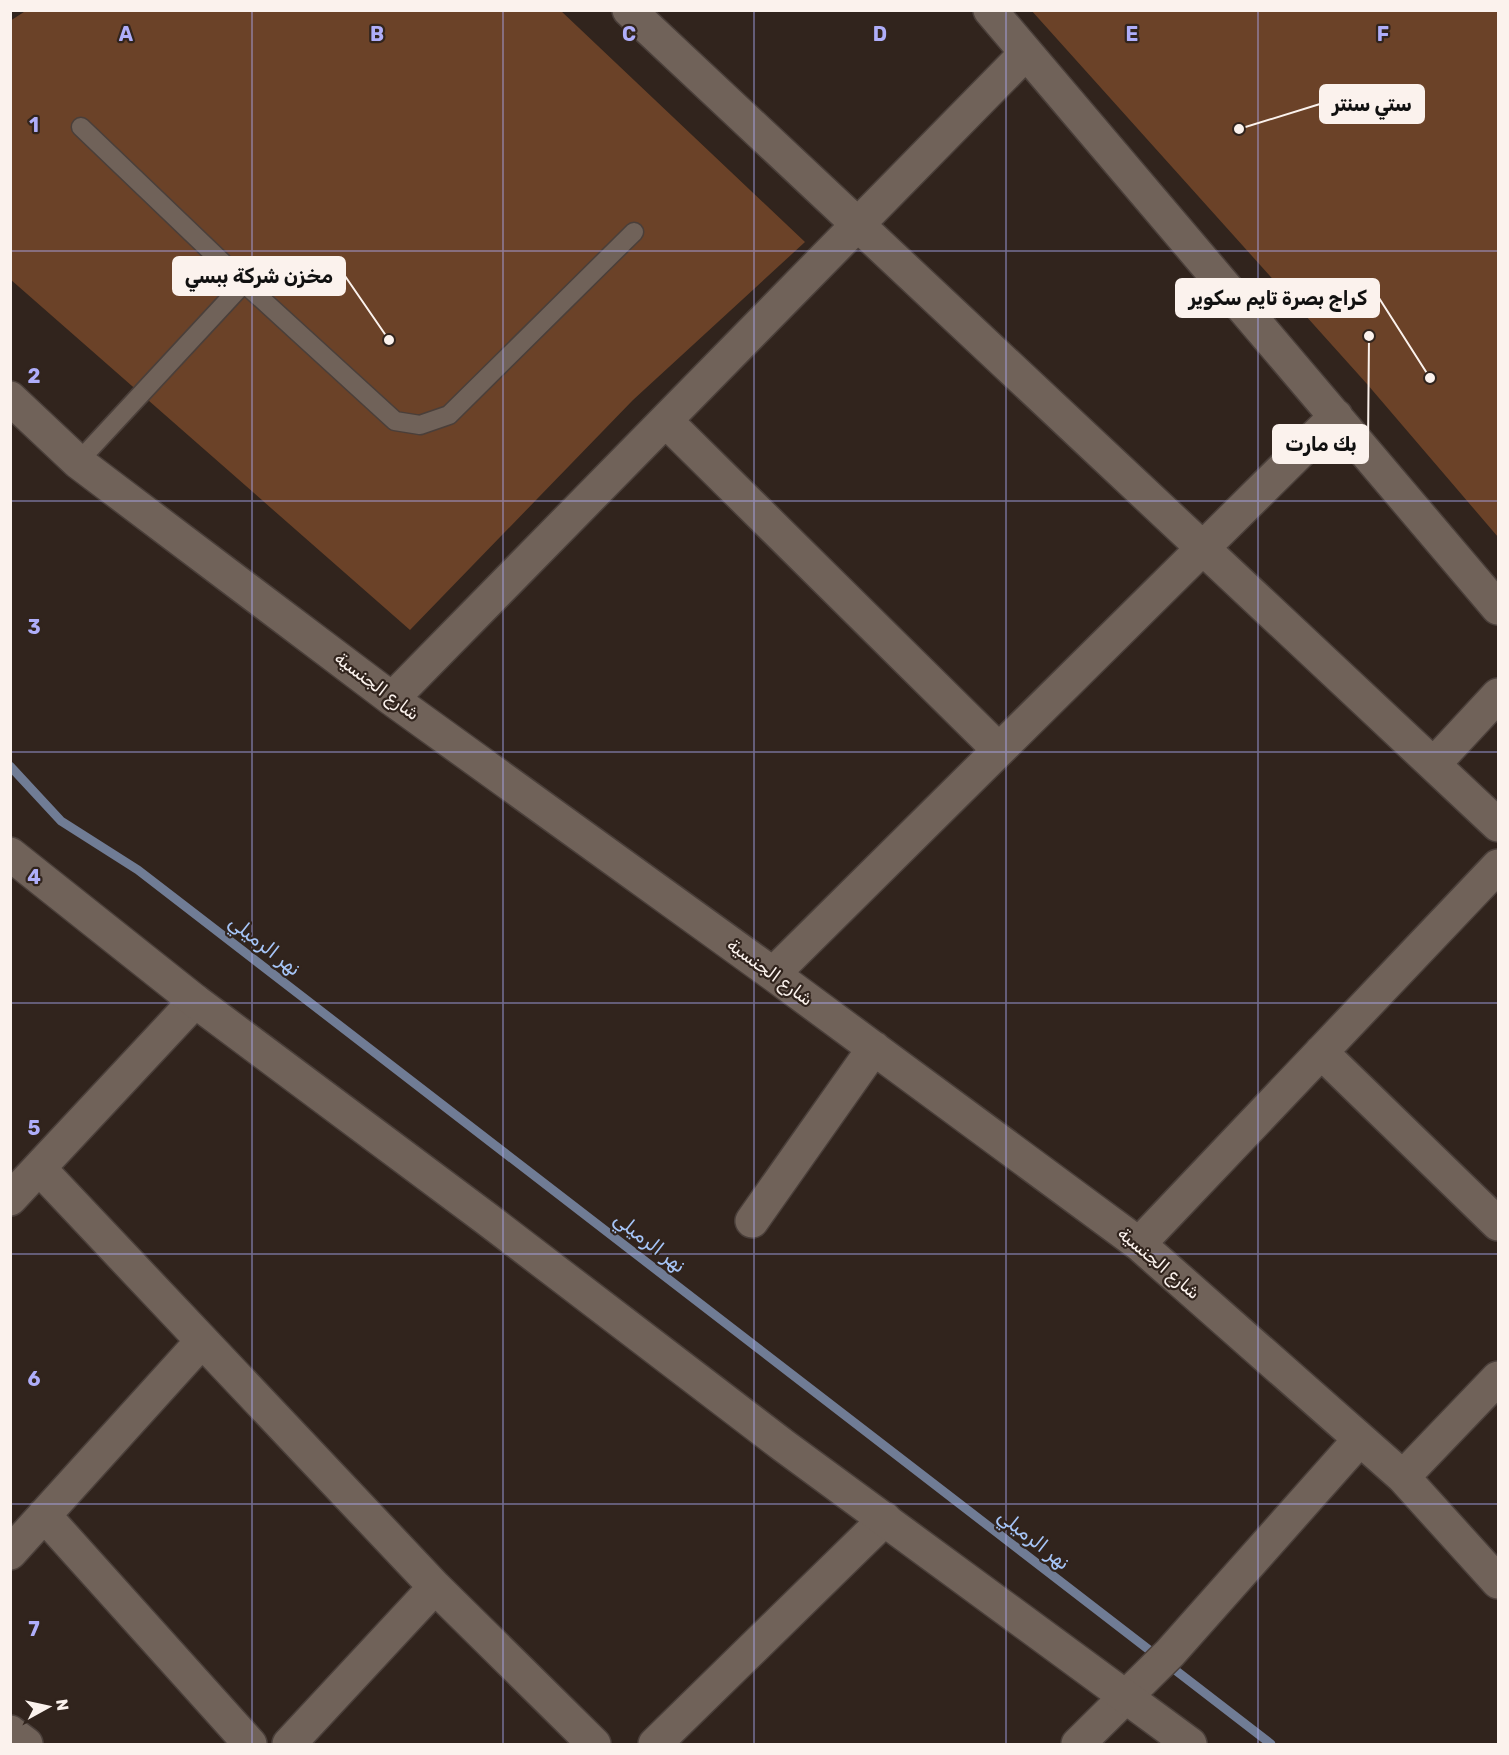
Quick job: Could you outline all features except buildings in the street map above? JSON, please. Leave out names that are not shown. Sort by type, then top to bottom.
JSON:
[{"type":"street","points":[[629,10],[1498,825]]},
{"type":"street","points":[[990,10],[1498,608]]},
{"type":"street","points":[[392,699],[1026,53]]},
{"type":"street","name":"شارع الجنسية","points":[[10,398],[78,462],[392,699],[773,974],[1138,1244],[1403,1477],[1498,1582]]},
{"type":"street","points":[[773,974],[1336,416]]},
{"type":"street","points":[[666,421],[999,750]]},
{"type":"street","points":[[1434,764],[1498,695]]},
{"type":"street","points":[[11,856],[195,1001],[478,1212],[784,1446],[885,1519],[1133,1690],[1190,1744]]},
{"type":"street","points":[[1138,1244],[1498,866]]},
{"type":"street","points":[[10,1199],[195,1001]]},
{"type":"street","points":[[752,1221],[874,1048]]},
{"type":"street","points":[[1322,1052],[1498,1224]]},
{"type":"street","points":[[39,1168],[435,1587],[594,1744]]},
{"type":"street","points":[[10,1553],[202,1341]]},
{"type":"street","points":[[1403,1477],[1498,1378]]},
{"type":"street","points":[[1078,1744],[1170,1653],[1360,1439]]},
{"type":"street","points":[[44,1515],[250,1744]]},
{"type":"street","points":[[655,1744],[885,1519]]},
{"type":"street","points":[[289,1744],[435,1587]]},
{"type":"street","points":[[10,1732],[26,1744]]},
{"type":"lane","points":[[81,127],[244,284],[395,421],[420,425],[449,415],[634,232]]},
{"type":"lane","points":[[78,462],[244,284]]},
{"type":"waterway","name":"نهر الرميلي","points":[[10,766],[61,821],[138,870],[1271,1744]]},
{"type":"place","name":"ستي سنتر","points":[[1239,129]]},
{"type":"place","name":"بك مارت","points":[[1369,336]]},
{"type":"place","name":"مخزن شركة ببسي","points":[[389,340]]},
{"type":"place","name":"كراج بصرة تايم سكوير","points":[[1430,378]]}]
